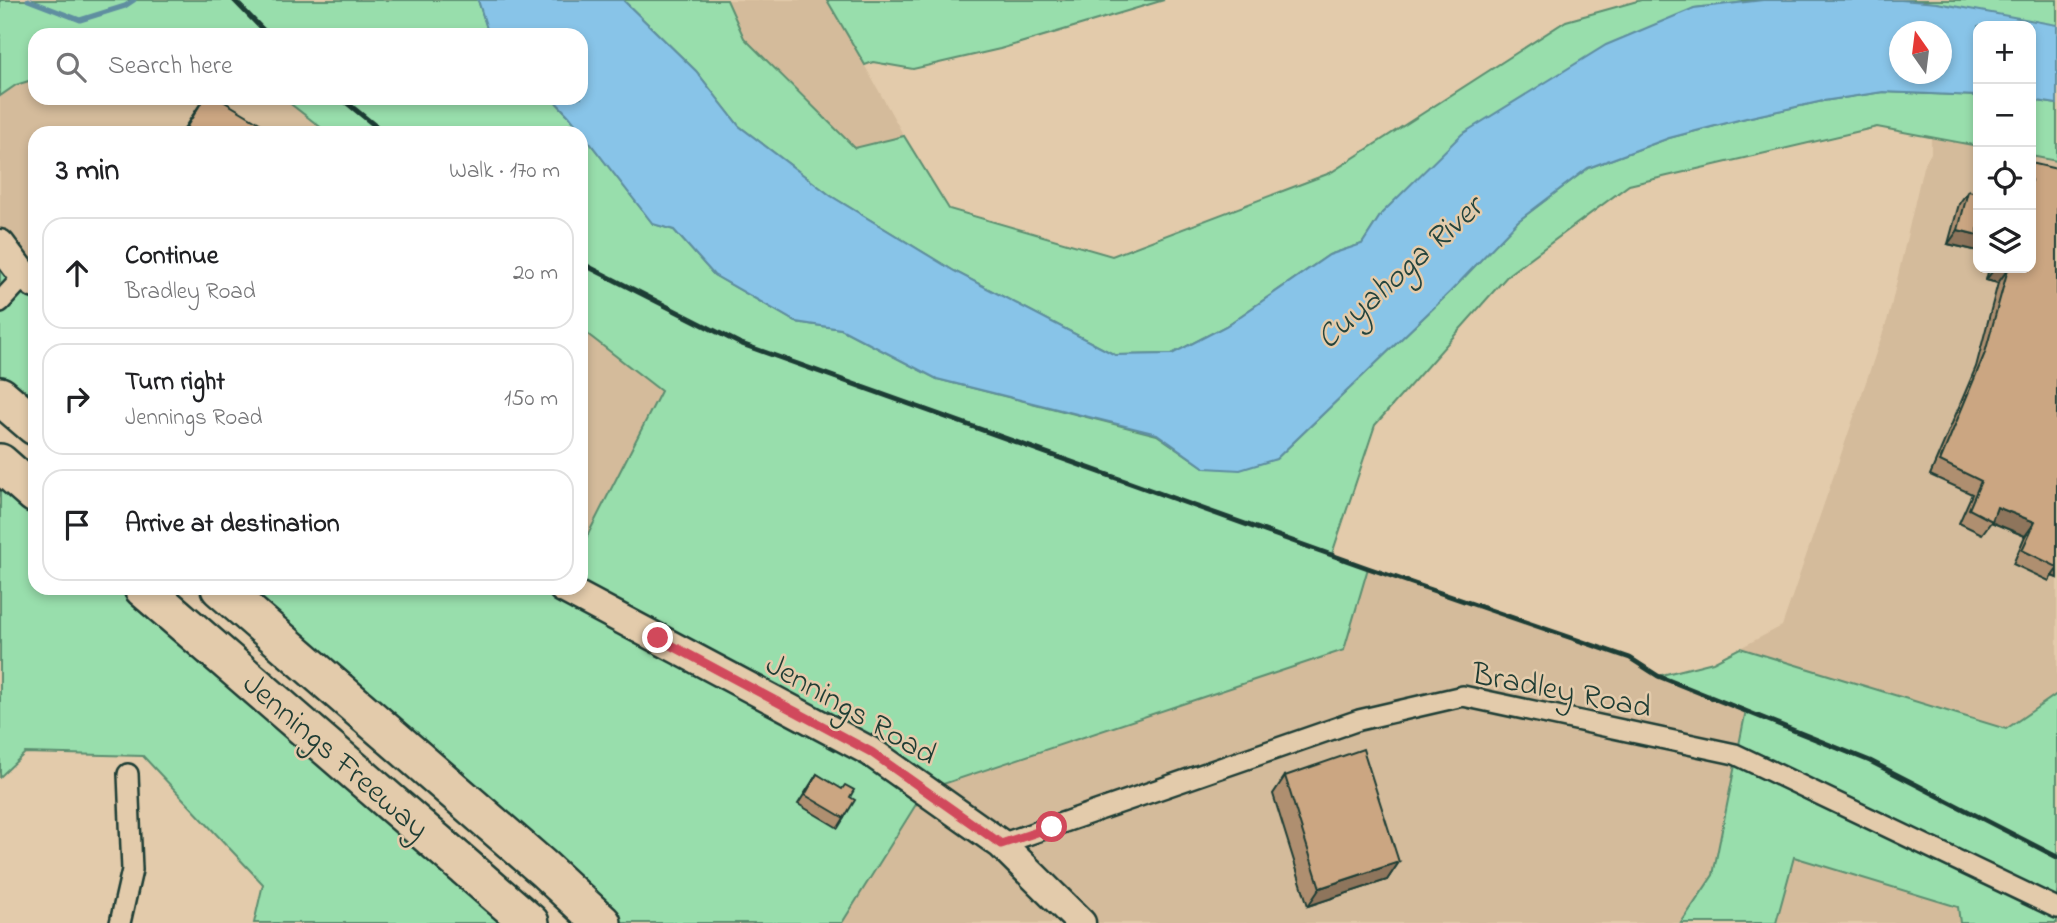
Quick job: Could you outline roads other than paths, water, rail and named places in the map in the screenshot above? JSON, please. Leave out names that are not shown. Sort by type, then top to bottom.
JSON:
[{"type":"highway","points":[[0,396],[28,420]]},
{"type":"highway","points":[[0,463],[28,488]]},
{"type":"highway","name":"Jennings Freeway","points":[[151,595],[530,923]]},
{"type":"highway","name":"Jennings Freeway","points":[[228,595],[544,869],[602,923]]},
{"type":"street","points":[[0,244],[28,278]]},
{"type":"street","points":[[0,302],[28,281]]},
{"type":"street","name":"Jennings Road","points":[[576,595],[871,752],[1001,844],[1080,923]]},
{"type":"street","name":"Bradley Road","points":[[1001,844],[1359,720],[1463,696],[1735,754],[2057,908]]},
{"type":"street","points":[[120,923],[132,870],[128,774]]},
{"type":"water","name":"Cuyahoga River","points":[[478,0],[623,0],[696,71],[739,126],[831,196],[954,271],[1115,355],[1172,354],[1226,326],[1329,255],[1362,244],[1382,213],[1462,134],[1606,45],[1694,8],[1763,0],[1901,0],[1937,3],[2035,21],[1973,21],[1973,96],[1883,92],[1823,101],[1669,138],[1588,168],[1518,221],[1450,292],[1276,459],[1240,470],[1205,468],[1157,434],[937,379],[841,329],[796,322],[714,275],[674,230],[653,224],[588,140],[588,126],[577,126],[559,105],[588,105],[588,28],[487,28]]},
{"type":"water","points":[[2036,21],[2057,25],[2057,104],[2036,101]]},
{"type":"waterway","points":[[28,0],[80,20],[125,6],[134,0]]},
{"type":"railway","points":[[234,0],[261,28]]},
{"type":"railway","points":[[350,105],[375,126]]},
{"type":"railway","points":[[588,267],[739,343],[1368,568],[1630,658],[1658,676],[1870,761],[2057,857]]}]
